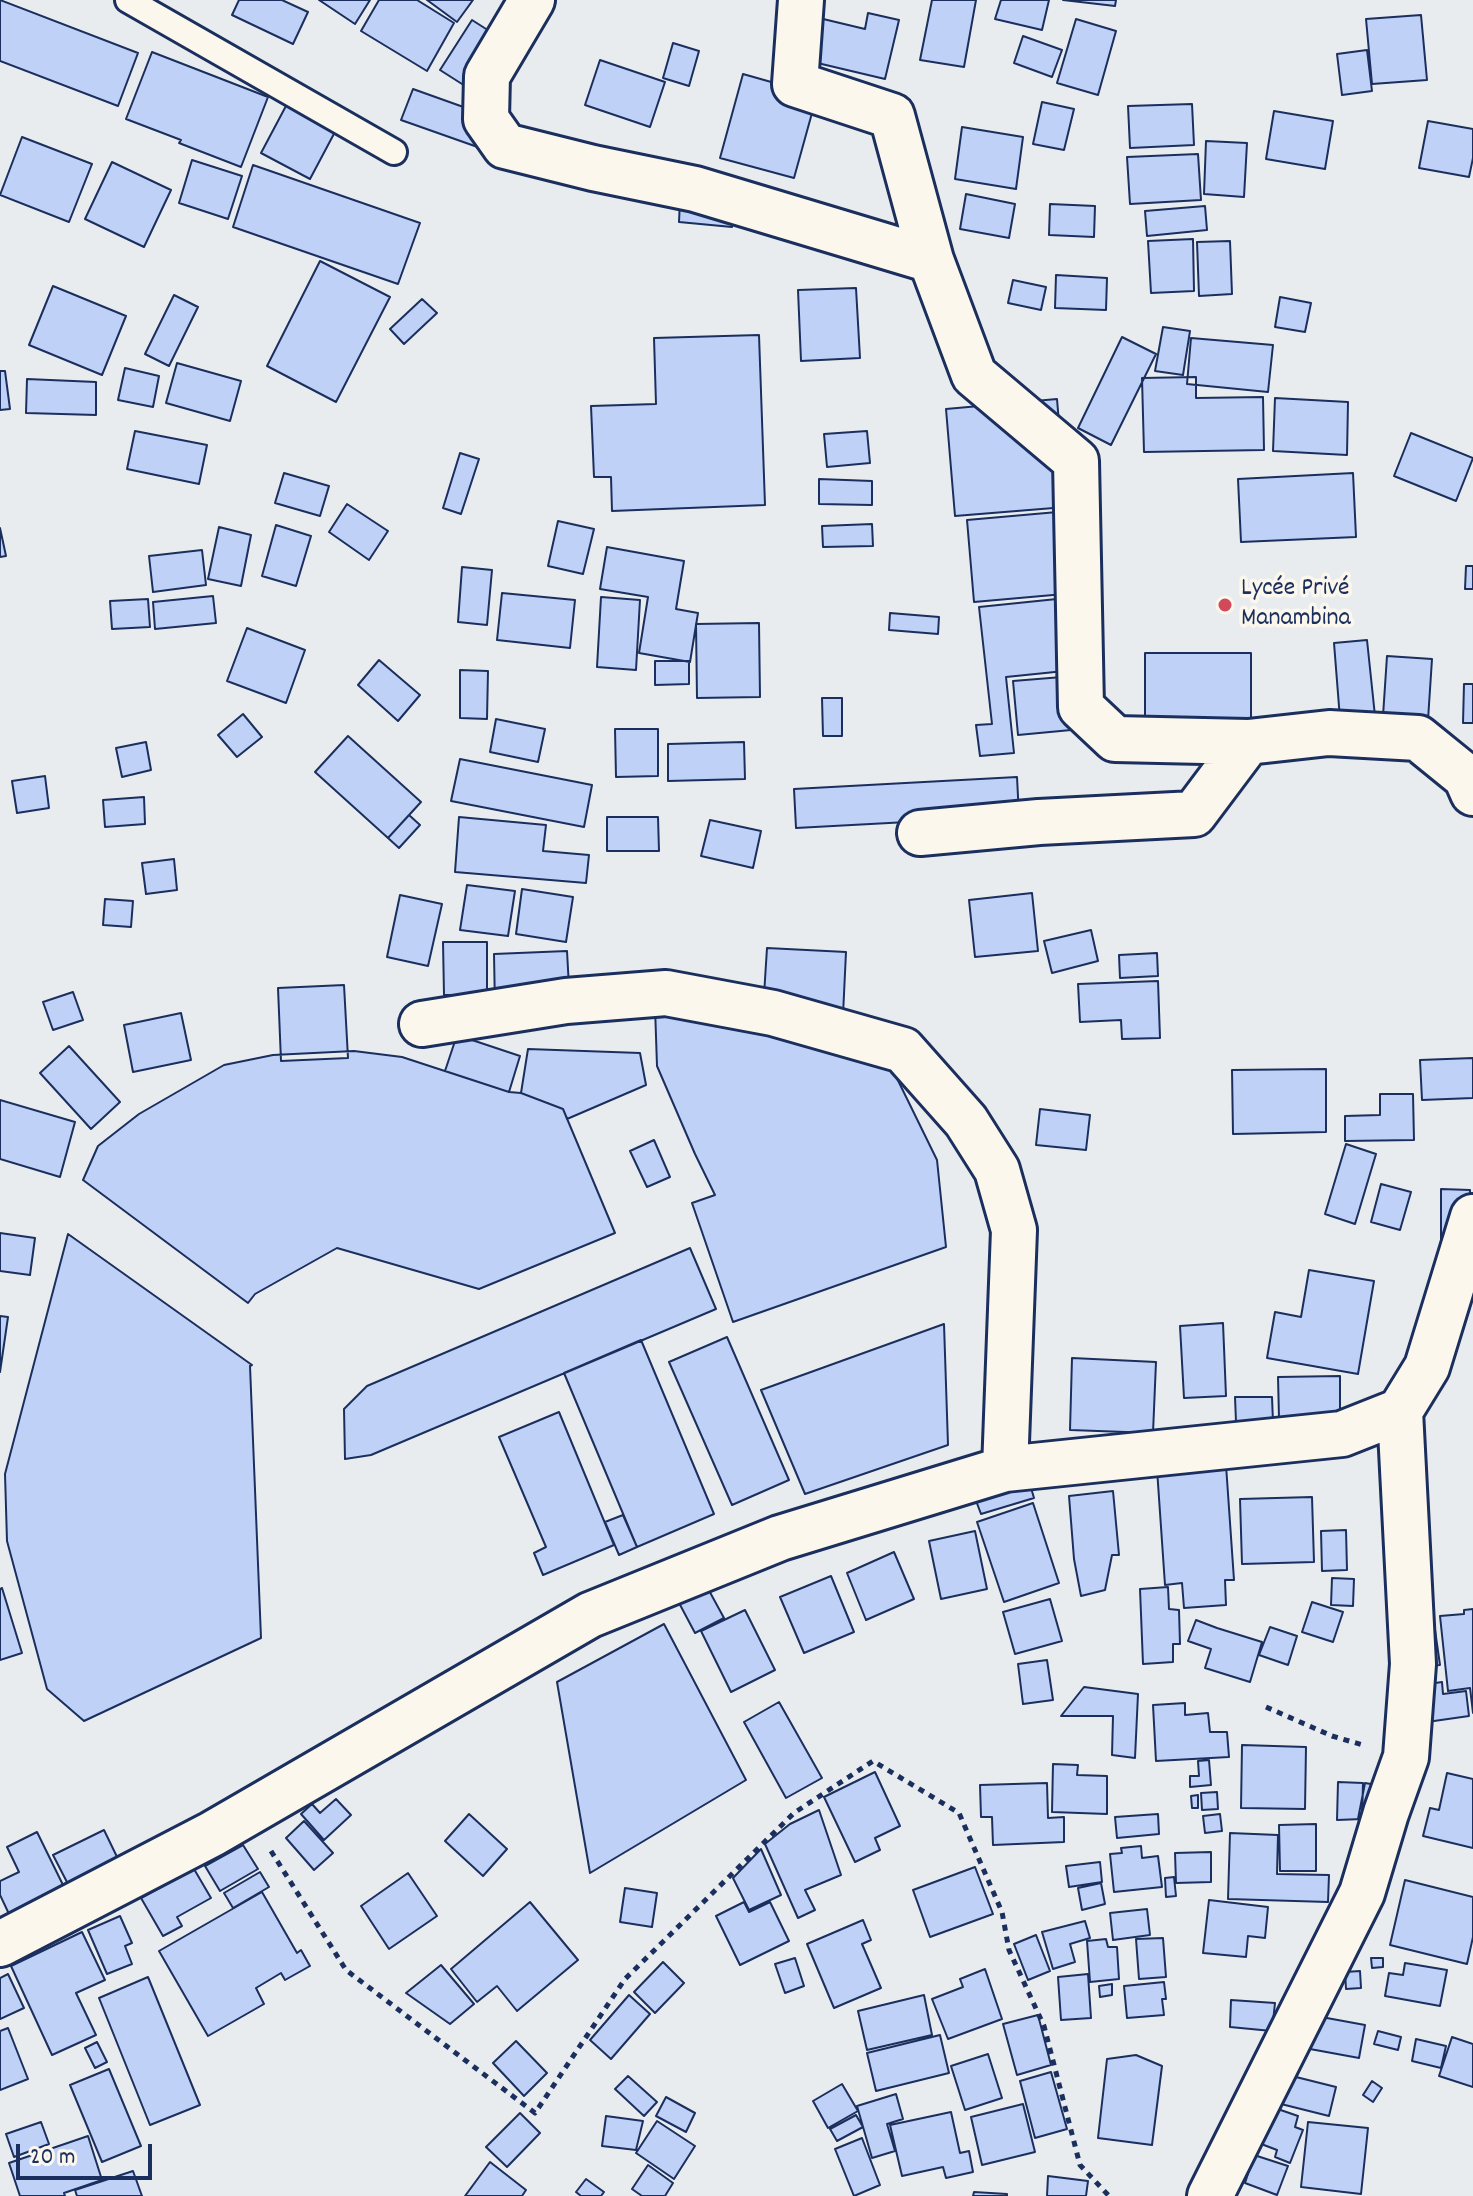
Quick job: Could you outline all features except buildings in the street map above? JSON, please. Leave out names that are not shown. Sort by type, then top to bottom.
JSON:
[{"type":"street","points":[[532,0],[487,76],[486,119],[505,146],[695,189],[931,260]]},
{"type":"street","points":[[801,0],[795,84],[892,116],[931,260],[974,375],[1076,461],[1081,707],[1115,739],[1248,742],[1329,733],[1418,738],[1466,777],[1473,793]]},
{"type":"street","points":[[920,833],[1039,822],[1194,814],[1248,742]]},
{"type":"street","points":[[422,1024],[566,1001],[666,993],[773,1013],[903,1050],[966,1121],[997,1170],[1014,1230],[1005,1469]]},
{"type":"street","points":[[1210,2196],[1362,1893],[1406,1757],[1413,1664],[1400,1411],[1427,1367],[1473,1217]]},
{"type":"street","points":[[0,1944],[212,1834],[590,1615],[780,1538],[1005,1469],[1342,1434],[1400,1411]]},
{"type":"lane","points":[[128,0],[394,152]]},
{"type":"path","points":[[1266,1707],[1332,1736],[1406,1757]]},
{"type":"path","points":[[247,1814],[346,1970],[535,2113],[625,1979],[794,1813],[873,1761],[959,1813],[1002,1912],[1009,1950],[1044,2026],[1080,2165],[1109,2196]]},
{"type":"place","name":"Lycée Privé Manambina","points":[[1225,605]]}]
